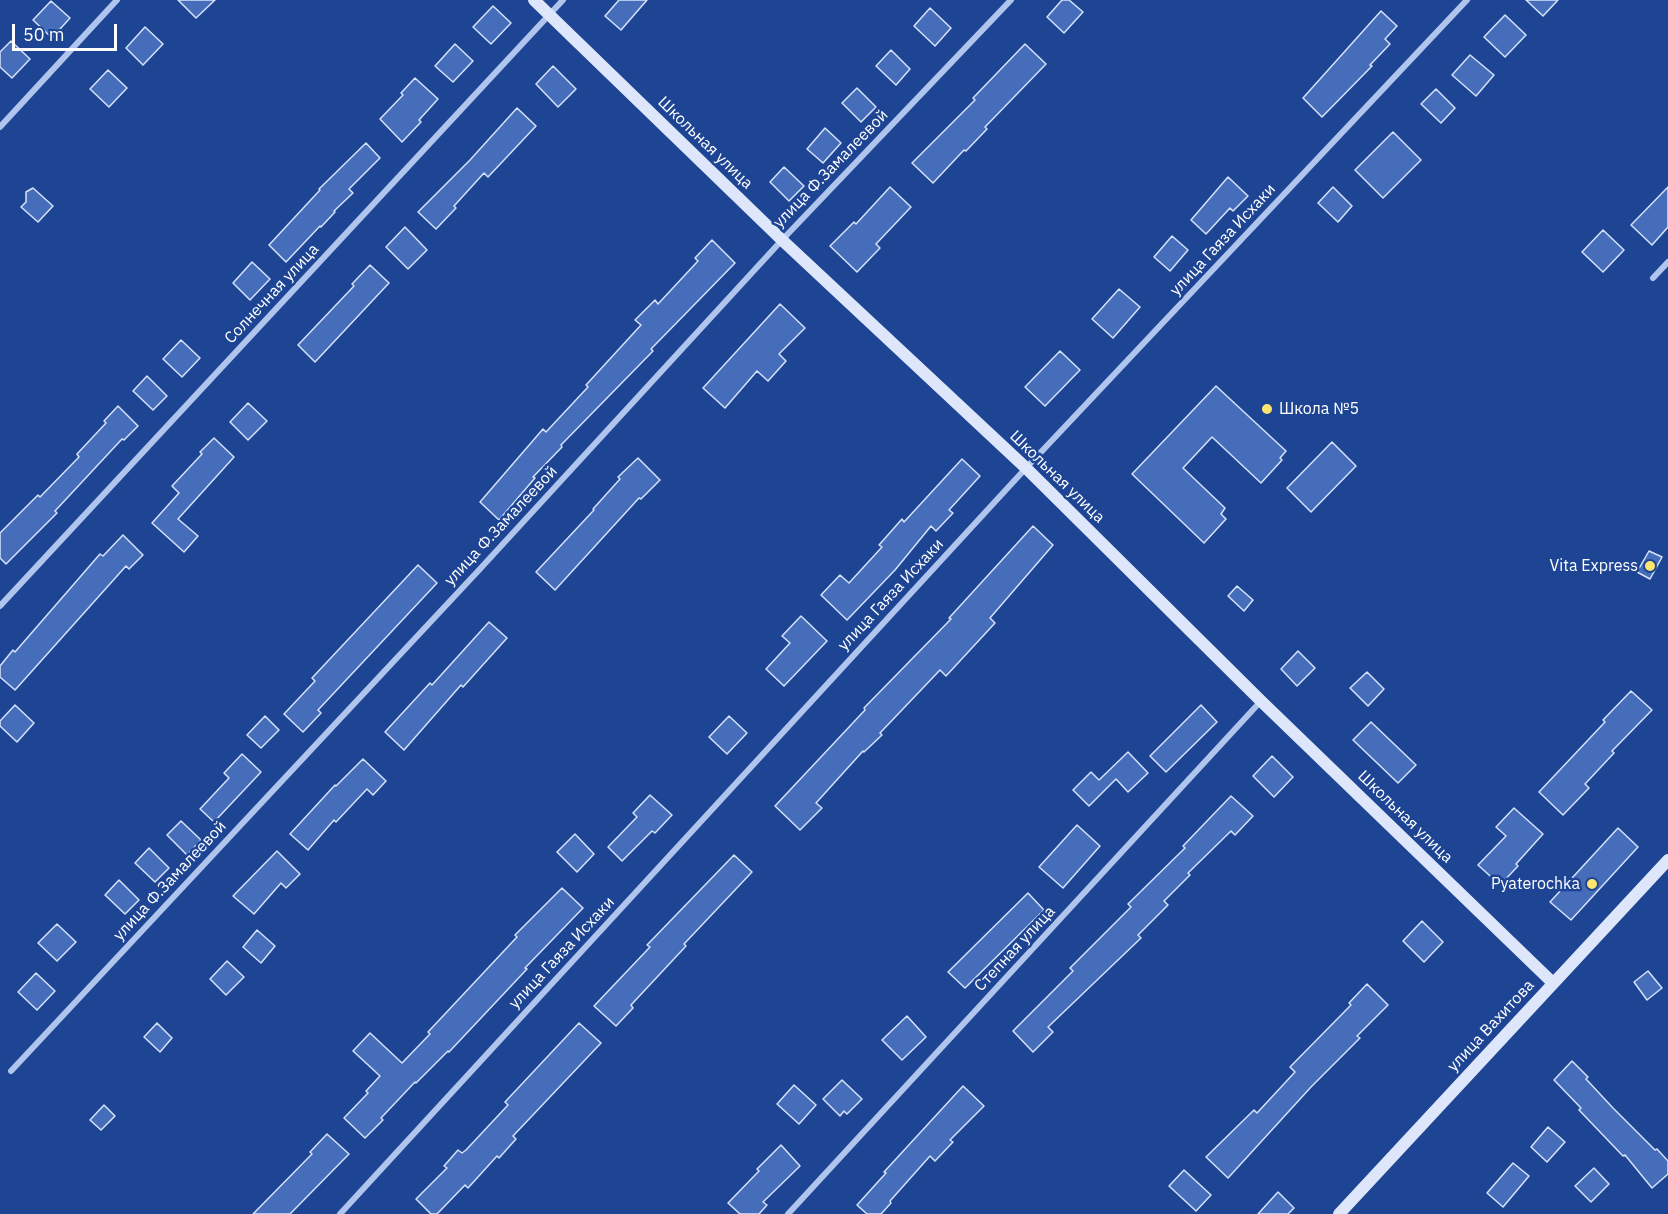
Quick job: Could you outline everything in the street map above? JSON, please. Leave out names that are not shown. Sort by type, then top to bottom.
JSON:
[{"type":"street","points":[[0,127],[117,0]]},
{"type":"street","name":"Школьная улица","points":[[534,0],[782,240],[1026,468],[1261,701],[1553,983]]},
{"type":"street","name":"Солнечная улица","points":[[0,606],[563,0]]},
{"type":"street","name":"улица Ф.Замалеевой","points":[[12,1071],[479,570],[782,240],[1011,0]]},
{"type":"street","name":"улица Гаяза Исхаки","points":[[340,1214],[1026,468],[1467,0]]},
{"type":"street","points":[[1653,278],[1668,262]]},
{"type":"street","name":"Степная улица","points":[[788,1214],[1261,701]]},
{"type":"street","name":"улица Вахитова","points":[[1340,1214],[1668,860]]},
{"type":"building","points":[[178,0],[215,0],[196,18]]},
{"type":"building","points":[[619,0],[647,0],[621,30],[605,16]]},
{"type":"building","points":[[1062,0],[1069,0],[1083,12],[1064,33],[1047,17]]},
{"type":"building","points":[[1526,0],[1558,0],[1543,16]]},
{"type":"building","points":[[51,1],[70,18],[52,38],[33,20]]},
{"type":"building","points":[[493,6],[511,23],[491,44],[473,27]]},
{"type":"building","points":[[930,8],[951,28],[935,46],[914,26]]},
{"type":"building","points":[[1381,11],[1397,26],[1385,39],[1390,44],[1370,65],[1372,66],[1322,117],[1303,98]]},
{"type":"building","points":[[1505,15],[1526,35],[1505,57],[1484,37]]},
{"type":"building","points":[[145,27],[163,44],[143,65],[126,48]]},
{"type":"building","points":[[11,41],[30,59],[12,78],[0,67],[0,52]]},
{"type":"building","points":[[455,44],[473,61],[453,82],[435,66]]},
{"type":"building","points":[[1025,44],[1046,64],[985,127],[987,129],[933,183],[912,163],[975,100],[973,98]]},
{"type":"building","points":[[891,50],[910,69],[896,85],[876,66]]},
{"type":"building","points":[[1470,55],[1494,75],[1476,96],[1452,75]]},
{"type":"building","points":[[553,66],[576,89],[558,107],[536,84]]},
{"type":"building","points":[[108,70],[127,88],[109,107],[90,89]]},
{"type":"building","points":[[415,78],[438,99],[402,142],[380,119],[403,95],[401,93]]},
{"type":"building","points":[[857,88],[876,107],[861,122],[842,103]]},
{"type":"building","points":[[1436,89],[1455,108],[1441,123],[1421,104]]},
{"type":"building","points":[[517,108],[536,126],[488,177],[484,173],[436,229],[418,212],[470,160]]},
{"type":"building","points":[[825,128],[841,143],[823,163],[807,149]]},
{"type":"building","points":[[1393,132],[1421,160],[1383,198],[1355,170]]},
{"type":"building","points":[[366,143],[380,158],[349,189],[353,193],[286,262],[269,245],[319,189]]},
{"type":"building","points":[[784,167],[804,186],[789,201],[770,182]]},
{"type":"building","points":[[1228,177],[1248,196],[1233,211],[1230,208],[1206,234],[1191,220]]},
{"type":"building","points":[[890,187],[911,207],[876,244],[880,248],[857,272],[830,246],[854,222],[856,224]]},
{"type":"building","points":[[1333,187],[1352,206],[1338,222],[1318,203]]},
{"type":"building","points":[[1668,187],[1668,227],[1652,245],[1631,225]]},
{"type":"building","points":[[33,188],[53,206],[38,222],[21,207],[26,202],[26,192]]},
{"type":"building","points":[[405,227],[427,250],[408,269],[386,247]]},
{"type":"building","points":[[1603,230],[1624,250],[1603,272],[1582,252]]},
{"type":"building","points":[[1172,236],[1188,250],[1170,271],[1154,257]]},
{"type":"building","points":[[712,240],[735,263],[561,445],[562,447],[533,477],[535,478],[499,520],[480,502],[543,429],[546,432],[588,387],[586,385],[641,325],[635,320],[655,300],[658,304],[698,261],[695,258]]},
{"type":"building","points":[[252,262],[270,279],[250,300],[233,283]]},
{"type":"building","points":[[370,265],[389,283],[315,362],[298,345],[354,286],[352,284]]},
{"type":"building","points":[[1119,289],[1140,307],[1113,338],[1092,319]]},
{"type":"building","points":[[780,304],[805,328],[779,354],[786,361],[768,381],[757,371],[725,408],[703,388]]},
{"type":"building","points":[[181,340],[200,358],[182,377],[163,359]]},
{"type":"building","points":[[1060,351],[1080,370],[1045,406],[1025,387]]},
{"type":"building","points":[[147,376],[167,396],[153,410],[133,391]]},
{"type":"building","points":[[1216,386],[1286,451],[1280,458],[1282,460],[1261,483],[1212,437],[1183,468],[1225,508],[1221,514],[1226,519],[1204,543],[1132,474]]},
{"type":"building","points":[[248,403],[267,421],[248,440],[230,422]]},
{"type":"building","points":[[118,406],[138,426],[124,440],[122,439],[55,511],[57,513],[6,564],[0,558],[0,533],[79,457],[77,454],[106,423],[104,421]]},
{"type":"building","points":[[214,438],[234,457],[178,519],[198,536],[184,552],[152,523],[179,493],[172,486]]},
{"type":"building","points":[[1332,442],[1356,466],[1311,512],[1287,488]]},
{"type":"building","points":[[638,458],[660,480],[641,499],[639,498],[555,590],[536,572],[594,510],[620,479],[618,477]]},
{"type":"building","points":[[962,459],[980,476],[949,510],[953,513],[936,531],[931,526],[895,570],[847,620],[821,595],[840,575],[849,583],[882,547],[879,545],[902,519],[904,522]]},
{"type":"building","points":[[1033,526],[1053,545],[990,618],[995,623],[946,676],[940,670],[880,733],[882,735],[863,751],[816,803],[822,808],[800,830],[775,806],[865,710],[864,708],[951,619],[949,618]]},
{"type":"building","points":[[123,535],[143,555],[129,569],[126,566],[15,690],[0,677],[0,666],[13,650],[15,652],[100,554],[103,556]]},
{"type":"building","points":[[1649,551],[1662,557],[1650,579],[1637,572]]},
{"type":"building","points":[[418,565],[437,583],[318,710],[321,713],[303,732],[284,714],[315,681],[312,678]]},
{"type":"building","points":[[1237,586],[1253,600],[1244,611],[1228,596]]},
{"type":"building","points":[[801,616],[827,641],[784,686],[766,669],[790,643],[782,636]]},
{"type":"building","points":[[489,622],[507,638],[463,687],[461,685],[404,750],[385,732],[430,683],[432,685]]},
{"type":"building","points":[[1298,651],[1315,668],[1297,686],[1281,669]]},
{"type":"building","points":[[1367,672],[1384,689],[1368,706],[1350,688]]},
{"type":"building","points":[[1631,691],[1652,710],[1612,751],[1614,753],[1585,784],[1589,788],[1563,815],[1539,792]]},
{"type":"building","points":[[15,705],[34,723],[17,742],[0,726],[0,721]]},
{"type":"building","points":[[1201,705],[1217,722],[1166,772],[1150,756]]},
{"type":"building","points":[[265,716],[279,730],[261,748],[247,735]]},
{"type":"building","points":[[729,716],[747,733],[727,754],[709,737]]},
{"type":"building","points":[[1371,722],[1416,765],[1398,783],[1353,740]]},
{"type":"building","points":[[1128,752],[1148,773],[1128,792],[1116,779],[1089,806],[1073,790],[1091,772],[1099,780]]},
{"type":"building","points":[[242,754],[261,772],[214,822],[200,809],[229,778],[224,773]]},
{"type":"building","points":[[1272,756],[1293,777],[1274,797],[1253,776]]},
{"type":"building","points":[[363,759],[386,781],[373,795],[367,789],[336,822],[334,820],[308,850],[290,834],[335,785]]},
{"type":"building","points":[[650,795],[672,815],[622,861],[608,847],[637,817],[633,813]]},
{"type":"building","points":[[1231,796],[1253,816],[1235,835],[1231,831],[1188,873],[1190,875],[1164,901],[1168,905],[1138,935],[1141,938],[1048,1027],[1053,1032],[1033,1052],[1013,1031],[1073,971],[1070,968],[1131,907],[1128,904],[1185,848],[1183,846]]},
{"type":"building","points":[[1514,808],[1543,834],[1500,885],[1478,865],[1506,836],[1496,827]]},
{"type":"building","points":[[181,821],[201,840],[187,855],[167,835]]},
{"type":"building","points":[[1077,825],[1100,846],[1063,888],[1039,867]]},
{"type":"building","points":[[1618,828],[1638,847],[1571,920],[1550,902]]},
{"type":"building","points":[[575,834],[594,854],[577,872],[557,852]]},
{"type":"building","points":[[149,848],[169,868],[155,882],[135,863]]},
{"type":"building","points":[[277,851],[300,874],[286,888],[281,883],[254,914],[233,896]]},
{"type":"building","points":[[734,855],[752,872],[684,944],[686,946],[631,1005],[633,1008],[616,1026],[594,1006],[650,947],[647,945]]},
{"type":"building","points":[[119,880],[139,900],[125,914],[105,895]]},
{"type":"building","points":[[562,888],[583,908],[449,1052],[415,1082],[365,1138],[344,1118],[368,1093],[366,1091],[380,1076],[353,1051],[370,1033],[402,1063],[517,937],[515,935]]},
{"type":"building","points":[[1028,893],[1044,910],[965,988],[948,972]]},
{"type":"building","points":[[1422,921],[1443,942],[1424,962],[1403,941]]},
{"type":"building","points":[[57,924],[76,942],[57,961],[38,943]]},
{"type":"building","points":[[257,930],[275,946],[261,963],[243,947]]},
{"type":"building","points":[[227,961],[244,977],[226,995],[210,979]]},
{"type":"building","points":[[1648,971],[1662,988],[1647,1000],[1634,982]]},
{"type":"building","points":[[36,973],[55,991],[37,1010],[18,992]]},
{"type":"building","points":[[1367,984],[1388,1005],[1357,1036],[1360,1038],[1311,1087],[1228,1178],[1206,1157],[1254,1110],[1257,1113],[1295,1072],[1290,1067],[1351,1005],[1349,1003]]},
{"type":"building","points":[[907,1016],[926,1037],[902,1060],[882,1040]]},
{"type":"building","points":[[157,1023],[172,1038],[160,1052],[144,1037]]},
{"type":"building","points":[[579,1023],[601,1043],[513,1136],[516,1139],[499,1158],[497,1156],[468,1188],[465,1185],[437,1214],[431,1214],[416,1199],[447,1168],[444,1166],[458,1150],[462,1153],[466,1150],[508,1105],[505,1102]]},
{"type":"building","points":[[1572,1061],[1613,1108],[1668,1161],[1668,1174],[1652,1188],[1625,1155],[1623,1156],[1579,1110],[1581,1108],[1554,1080]]},
{"type":"building","points":[[842,1080],[862,1099],[847,1114],[844,1111],[840,1116],[823,1099]]},
{"type":"building","points":[[794,1085],[816,1105],[799,1124],[777,1104]]},
{"type":"building","points":[[963,1086],[984,1106],[950,1140],[953,1142],[935,1161],[930,1156],[881,1214],[867,1214],[857,1205]]},
{"type":"building","points":[[104,1105],[115,1116],[101,1130],[90,1120]]},
{"type":"building","points":[[1548,1127],[1565,1142],[1547,1162],[1531,1147]]},
{"type":"building","points":[[327,1134],[349,1154],[290,1214],[253,1214],[312,1154],[310,1152]]},
{"type":"building","points":[[781,1145],[800,1166],[763,1202],[767,1205],[759,1214],[740,1214],[728,1203]]},
{"type":"building","points":[[1513,1163],[1529,1176],[1503,1207],[1487,1193]]},
{"type":"building","points":[[1594,1168],[1609,1184],[1591,1202],[1575,1186]]},
{"type":"building","points":[[1184,1170],[1211,1195],[1196,1211],[1169,1186]]},
{"type":"building","points":[[1278,1192],[1294,1208],[1288,1214],[1258,1214]]},
{"type":"place","name":"Школа №5","points":[[1267,409]]},
{"type":"place","name":"Vita Express","points":[[1650,566]]},
{"type":"place","name":"Pyaterochka","points":[[1592,884]]}]
